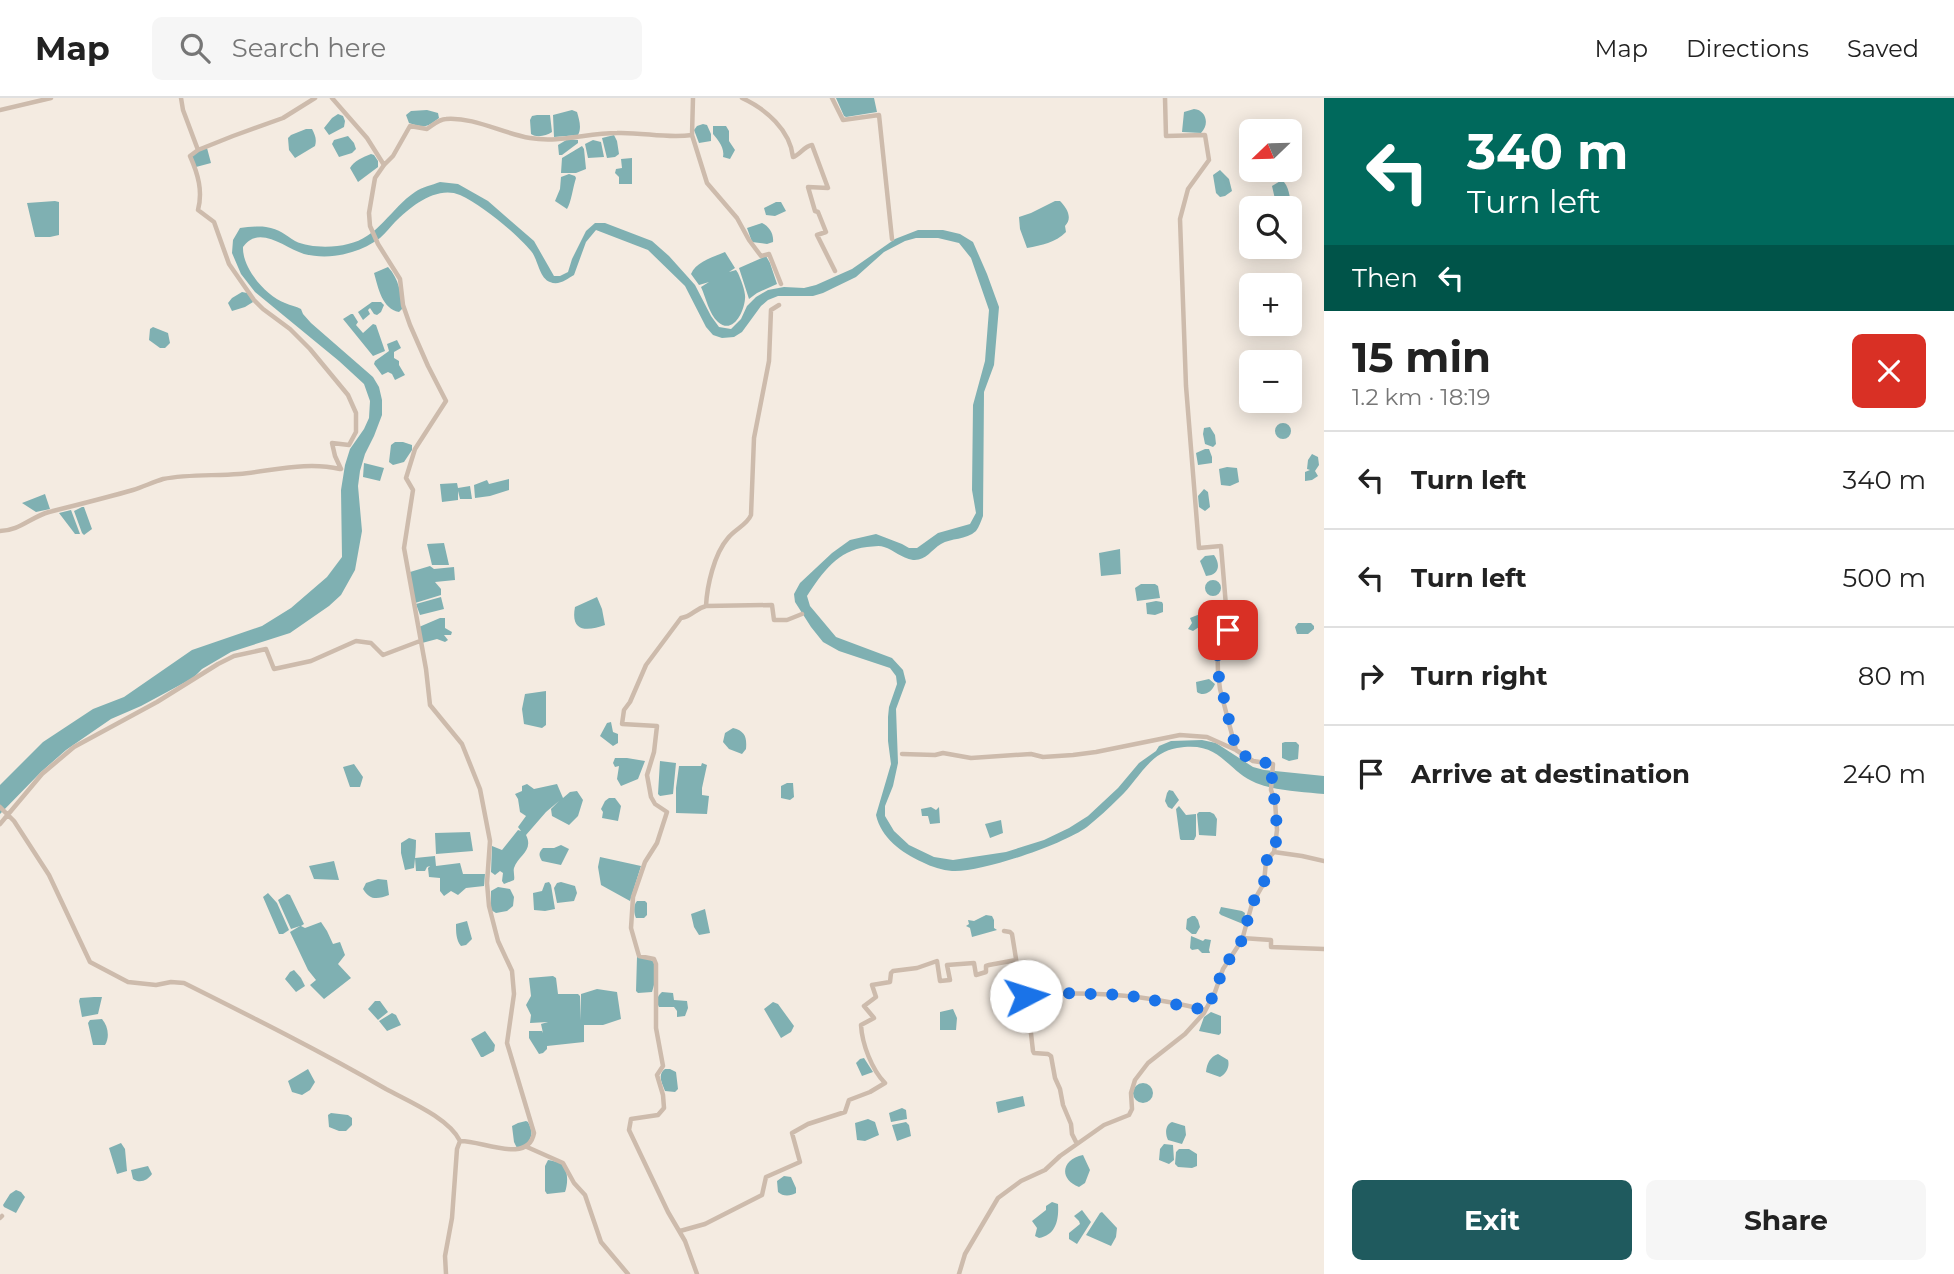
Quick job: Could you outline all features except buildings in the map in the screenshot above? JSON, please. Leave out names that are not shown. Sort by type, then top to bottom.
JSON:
[{"type":"street","points":[[0,110],[51,98]]},
{"type":"street","points":[[181,98],[198,150]]},
{"type":"street","points":[[0,531],[14,530],[31,518],[46,513],[163,480],[322,464],[341,469],[332,443],[349,446],[356,432],[356,413],[348,395],[310,349],[254,300],[229,264],[214,222],[198,210],[200,184],[190,156],[198,150],[283,118],[315,98]]},
{"type":"street","points":[[332,98],[367,138],[384,165]]},
{"type":"street","points":[[692,98],[692,135],[707,183],[737,218],[761,257],[769,254],[781,284]]},
{"type":"street","points":[[742,98],[764,112],[784,131],[793,157],[808,145],[812,145],[828,188],[807,187],[826,232],[817,235],[835,271]]},
{"type":"street","points":[[832,98],[843,120],[879,115],[892,239]]},
{"type":"street","points":[[1165,98],[1166,136],[1205,135],[1209,159],[1188,190],[1180,219],[1186,386],[1199,548],[1221,546],[1228,630],[1217,635],[1218,673],[1236,750]]},
{"type":"street","points":[[527,1147],[534,1133],[507,1043],[514,994],[512,971],[498,941],[489,906],[487,883],[490,841],[480,789],[462,744],[430,705],[404,548],[413,489],[405,478],[415,449],[446,401],[410,325],[403,305],[400,279],[371,231],[369,213],[375,178],[393,156],[410,126],[427,129],[442,118],[471,120],[531,138],[563,140],[616,132],[673,138],[692,135]]},
{"type":"street","points":[[706,606],[707,588],[725,542],[749,521],[751,514],[754,438],[769,361],[771,310],[779,305]]},
{"type":"street","points":[[697,1274],[685,1241],[629,1130],[631,1119],[658,1115],[664,1108],[657,1075],[663,1066],[656,1028],[656,964],[654,959],[639,956],[631,928],[634,897],[645,862],[657,843],[667,812],[650,797],[647,775],[654,752],[657,726],[622,724],[624,710],[646,665],[681,618],[690,617],[698,608],[772,605],[774,620],[788,620],[802,614]]},
{"type":"street","points":[[0,824],[42,774],[74,747],[158,702],[234,656],[266,649],[274,669],[312,661],[356,641],[371,643],[383,656],[420,641]]},
{"type":"street","points":[[902,754],[943,753],[971,758],[1031,754],[1043,757],[1073,755],[1180,735],[1207,737],[1253,761],[1273,764],[1271,790],[1276,815],[1275,852],[1266,861],[1264,883],[1252,904],[1242,938],[1223,969],[1206,1010],[1185,1034],[1148,1063],[1135,1080],[1129,1115],[1104,1125],[1045,1170],[1021,1181],[998,1198],[965,1254],[959,1274]]},
{"type":"street","points":[[0,807],[29,841],[49,875],[90,962],[128,982],[156,985],[184,983],[336,1059],[452,1128],[460,1141]]},
{"type":"street","points":[[1275,852],[1324,861]]},
{"type":"street","points":[[1004,931],[1012,934],[1017,993],[1026,996],[1063,993],[1126,995],[1206,1010]]},
{"type":"street","points":[[1242,938],[1271,940],[1272,947],[1324,949]]},
{"type":"street","points":[[680,1231],[705,1224],[762,1195],[766,1177],[800,1161],[792,1133],[808,1124],[845,1111],[849,1100],[885,1083],[876,1070],[862,1034],[861,1025],[874,1017],[864,1006],[876,997],[872,985],[890,982],[893,971],[917,968],[937,961],[940,981],[950,980],[947,965],[974,962],[976,975],[986,972],[986,966],[1016,960]]},
{"type":"street","points":[[1026,996],[1033,1051],[1051,1056],[1055,1078],[1077,1144]]},
{"type":"street","points":[[460,1141],[471,1140],[486,1146],[509,1149],[527,1147],[563,1163],[574,1183],[585,1195],[601,1242],[628,1274]]},
{"type":"street","points":[[446,1274],[445,1256],[460,1141]]},
{"type":"water","points":[[836,98],[874,98],[877,112],[846,117]]},
{"type":"water","points":[[1194,109],[1204,115],[1204,129],[1201,133],[1182,132],[1184,112]]},
{"type":"water","points":[[427,110],[438,113],[439,118],[425,126],[409,123],[406,115],[411,111]]},
{"type":"water","points":[[572,110],[577,112],[579,118],[578,135],[554,137],[553,115]]},
{"type":"water","points":[[338,114],[343,116],[344,127],[329,135],[324,128]]},
{"type":"water","points":[[537,115],[550,115],[552,132],[542,136],[531,134],[530,120]]},
{"type":"water","points":[[703,124],[707,125],[711,141],[699,143],[694,130]]},
{"type":"water","points":[[713,126],[726,126],[729,131],[729,141],[735,150],[730,159],[723,157],[722,147],[713,134]]},
{"type":"water","points":[[306,129],[312,129],[315,146],[295,158],[289,150],[288,138]]},
{"type":"water","points":[[614,135],[619,154],[607,158],[602,138]]},
{"type":"water","points":[[348,136],[356,149],[339,157],[332,144],[334,140]]},
{"type":"water","points":[[568,139],[578,140],[578,143],[559,155],[558,145]]},
{"type":"water","points":[[593,140],[601,142],[604,157],[588,158],[585,144]]},
{"type":"water","points":[[582,146],[586,169],[576,173],[561,173],[562,158]]},
{"type":"water","points":[[207,148],[211,163],[196,167],[191,154]]},
{"type":"water","points":[[371,154],[378,161],[378,167],[358,182],[350,168],[356,161]]},
{"type":"water","points":[[632,158],[632,184],[619,184],[619,177],[615,173],[616,169],[622,168],[621,159]]},
{"type":"water","points":[[1220,170],[1229,179],[1232,191],[1220,197],[1216,193],[1213,175]]},
{"type":"water","points":[[569,174],[576,178],[567,209],[555,201],[561,177]]},
{"type":"water","points":[[440,182],[458,184],[488,201],[534,241],[554,276],[568,272],[586,231],[595,223],[605,223],[652,241],[695,285],[719,327],[731,329],[741,319],[747,306],[768,290],[816,285],[852,269],[895,239],[918,230],[943,230],[960,234],[973,242],[999,307],[994,365],[984,392],[983,516],[979,526],[972,534],[945,542],[918,560],[909,559],[880,546],[857,549],[832,564],[807,596],[810,606],[836,637],[892,658],[903,670],[906,682],[896,709],[898,763],[885,806],[885,816],[894,831],[909,845],[934,857],[953,860],[1006,852],[1044,840],[1088,816],[1118,788],[1139,763],[1159,746],[1171,741],[1202,740],[1216,743],[1253,767],[1324,776],[1324,794],[1264,786],[1204,748],[1177,748],[1151,761],[1126,791],[1087,827],[1042,849],[982,867],[952,871],[930,865],[900,849],[882,831],[876,815],[891,764],[888,717],[897,684],[896,676],[890,668],[839,651],[823,642],[795,602],[794,594],[800,583],[850,540],[876,534],[909,548],[917,548],[938,533],[970,524],[976,513],[972,490],[973,405],[985,361],[989,310],[971,258],[959,243],[938,238],[905,241],[884,252],[856,277],[823,293],[813,296],[778,296],[768,300],[742,332],[734,337],[722,338],[713,335],[706,327],[685,286],[648,250],[596,230],[586,242],[574,275],[563,282],[553,283],[543,277],[531,251],[508,228],[460,195],[442,193],[416,204],[377,240],[346,254],[304,254],[264,238],[249,240],[243,247],[246,264],[263,288],[287,304],[301,309],[311,323],[373,377],[379,387],[382,415],[365,454],[358,486],[362,531],[355,570],[341,595],[290,633],[231,652],[202,669],[193,678],[111,719],[66,750],[0,814],[0,785],[43,742],[93,709],[124,697],[192,650],[262,626],[291,608],[327,577],[342,557],[341,490],[345,465],[350,449],[369,418],[370,401],[364,384],[255,292],[241,274],[232,253],[233,240],[240,228],[271,228],[295,241],[314,246],[348,244],[368,236],[415,192]]},
{"type":"water","points":[[1284,182],[1290,196],[1274,196],[1272,186]]},
{"type":"water","points":[[1060,201],[1068,213],[1066,232],[1053,241],[1027,248],[1019,217]]},
{"type":"water","points":[[59,202],[59,235],[35,237],[27,203]]},
{"type":"water","points":[[781,202],[786,211],[775,216],[766,215],[764,208]]},
{"type":"water","points":[[762,223],[773,236],[773,242],[752,242],[747,228]]},
{"type":"water","points":[[725,252],[735,268],[729,272],[736,270],[738,273],[745,296],[740,315],[728,326],[718,322],[710,310],[701,287],[709,282],[699,285],[691,274],[701,263]]},
{"type":"water","points":[[766,256],[777,284],[749,299],[739,268]]},
{"type":"water","points":[[388,267],[399,286],[402,309],[399,312],[388,307],[379,291],[374,273]]},
{"type":"water","points":[[242,292],[247,293],[253,302],[232,311],[228,303]]},
{"type":"water","points":[[372,302],[381,302],[384,305],[381,312],[374,314],[370,308],[370,314],[363,320],[358,312]]},
{"type":"water","points":[[351,314],[363,333],[373,324],[376,325],[385,351],[373,356],[343,319]]},
{"type":"water","points":[[153,327],[168,333],[170,343],[165,348],[160,348],[149,340],[150,329]]},
{"type":"water","points":[[397,340],[401,348],[394,352],[394,358],[399,361],[405,375],[395,380],[388,372],[382,375],[374,364],[389,351],[387,344]]},
{"type":"water","points":[[1280,423],[1286,423],[1291,431],[1289,437],[1280,439],[1275,434],[1275,428]]},
{"type":"water","points":[[1210,427],[1215,435],[1216,444],[1213,447],[1205,444],[1203,434],[1204,428]]},
{"type":"water","points":[[403,442],[412,445],[412,450],[404,462],[393,465],[389,462],[391,445]]},
{"type":"water","points":[[1209,449],[1212,463],[1198,465],[1196,453]]},
{"type":"water","points":[[1312,454],[1318,457],[1319,465],[1315,471],[1318,476],[1305,481],[1305,472],[1310,470],[1307,469],[1308,460]]},
{"type":"water","points":[[364,463],[384,468],[380,481],[363,477]]},
{"type":"water","points":[[1237,468],[1239,482],[1230,486],[1221,485],[1219,469]]},
{"type":"water","points":[[509,479],[509,490],[475,498],[474,485],[487,480],[489,484]]},
{"type":"water","points":[[457,483],[458,488],[470,486],[472,499],[460,499],[458,491],[458,500],[442,502],[440,484]]},
{"type":"water","points":[[1204,489],[1208,492],[1210,507],[1205,511],[1199,507],[1198,496]]},
{"type":"water","points":[[45,494],[50,509],[36,512],[22,503]]},
{"type":"water","points":[[82,507],[92,529],[84,535],[74,511]]},
{"type":"water","points":[[71,510],[80,534],[75,534],[59,513]]},
{"type":"water","points":[[444,543],[449,565],[432,565],[427,544]]},
{"type":"water","points":[[1120,549],[1121,574],[1101,576],[1099,553]]},
{"type":"water","points":[[1214,555],[1218,569],[1214,574],[1206,576],[1200,561],[1205,556]]},
{"type":"water","points":[[430,566],[434,569],[454,567],[455,580],[435,582],[441,589],[441,595],[415,603],[410,572]]},
{"type":"water","points":[[1210,580],[1216,580],[1221,588],[1219,594],[1210,596],[1205,591],[1205,585]]},
{"type":"water","points":[[1141,584],[1158,586],[1160,598],[1137,601],[1135,588]]},
{"type":"water","points":[[441,597],[444,609],[420,615],[416,604]]},
{"type":"water","points":[[597,597],[605,625],[587,629],[578,626],[575,622],[575,607]]},
{"type":"water","points":[[1162,602],[1163,612],[1147,614],[1146,603]]},
{"type":"water","points":[[1205,612],[1211,618],[1209,627],[1199,627],[1193,631],[1188,629],[1192,623],[1190,618]]},
{"type":"water","points":[[445,618],[445,628],[452,632],[451,635],[444,635],[448,640],[445,642],[437,639],[422,643],[419,627]]},
{"type":"water","points":[[1298,623],[1311,623],[1314,629],[1308,634],[1297,634],[1295,627]]},
{"type":"water","points":[[1209,679],[1215,684],[1212,689],[1205,694],[1197,692],[1196,682]]},
{"type":"water","points":[[546,691],[546,725],[542,728],[524,724],[522,709],[525,694]]},
{"type":"water","points":[[611,722],[613,732],[618,734],[618,743],[613,746],[600,736],[607,723]]},
{"type":"water","points":[[733,728],[743,733],[745,738],[746,749],[742,754],[729,749],[723,742],[725,733]]},
{"type":"water","points":[[1296,742],[1299,745],[1298,759],[1289,761],[1282,758],[1282,743]]},
{"type":"water","points":[[615,758],[645,761],[638,779],[621,786],[617,779],[619,766],[615,767],[613,763]]},
{"type":"water","points":[[660,761],[676,763],[673,794],[658,794]]},
{"type":"water","points":[[702,763],[707,765],[702,795],[709,796],[707,814],[676,813],[679,766],[701,766]]},
{"type":"water","points":[[354,764],[363,777],[360,787],[350,787],[343,767]]},
{"type":"water","points":[[793,783],[794,797],[790,800],[781,798],[781,786]]},
{"type":"water","points":[[527,784],[534,789],[557,784],[563,798],[570,792],[577,791],[583,800],[578,816],[569,825],[552,816],[551,809],[559,801],[546,812],[526,835],[527,849],[514,868],[514,880],[504,884],[503,873],[500,871],[495,875],[491,872],[492,846],[502,850],[518,830],[521,831],[518,827],[526,816],[520,812],[515,794],[522,791],[522,786]]},
{"type":"water","points":[[1169,790],[1173,791],[1179,800],[1172,809],[1165,801]]},
{"type":"water","points":[[609,798],[615,798],[621,806],[618,821],[602,818],[601,809]]},
{"type":"water","points":[[1179,806],[1186,815],[1196,814],[1194,840],[1180,839],[1176,809]]},
{"type":"water","points":[[931,807],[936,810],[939,807],[940,823],[930,824],[928,816],[922,816],[921,809]]},
{"type":"water","points":[[1199,812],[1214,814],[1217,819],[1216,836],[1199,835]]},
{"type":"water","points":[[1001,820],[1003,833],[990,838],[985,824]]},
{"type":"water","points":[[470,832],[473,851],[436,854],[435,833]]},
{"type":"water","points":[[409,838],[416,840],[414,868],[405,870],[401,843]]},
{"type":"water","points":[[561,845],[569,849],[561,865],[542,861],[540,851],[543,848]]},
{"type":"water","points":[[435,856],[436,866],[460,863],[463,874],[485,874],[484,886],[466,888],[458,895],[451,891],[444,896],[440,891],[440,878],[429,877],[430,866],[427,867],[425,871],[416,871],[415,858]]},
{"type":"water","points":[[600,857],[641,866],[630,901],[601,885],[598,867]]},
{"type":"water","points":[[334,861],[339,880],[314,879],[309,866]]},
{"type":"water","points":[[378,879],[387,880],[389,895],[374,898],[368,896],[363,889],[366,883]]},
{"type":"water","points":[[549,882],[555,909],[534,910],[533,893],[542,891],[545,883]]},
{"type":"water","points":[[561,882],[575,886],[577,893],[574,901],[557,903],[554,888]]},
{"type":"water","points":[[498,887],[510,889],[514,897],[513,906],[507,911],[496,913],[491,910],[491,891]]},
{"type":"water","points":[[268,893],[277,903],[289,930],[283,934],[279,934],[263,897]]},
{"type":"water","points":[[290,895],[304,924],[301,926],[305,928],[321,922],[333,944],[340,942],[345,955],[338,964],[351,978],[324,999],[310,985],[316,980],[308,970],[290,932],[300,926],[291,929],[278,900]]},
{"type":"water","points":[[637,901],[647,903],[647,915],[644,918],[636,918],[634,910]]},
{"type":"water","points":[[1221,907],[1245,913],[1243,924],[1221,915]]},
{"type":"water","points":[[705,909],[710,933],[699,935],[691,914]]},
{"type":"water","points":[[986,915],[992,916],[994,928],[997,930],[972,937],[970,928],[966,926],[969,924],[968,920],[974,921]]},
{"type":"water","points":[[1192,916],[1198,920],[1200,927],[1196,934],[1186,929],[1187,919]]},
{"type":"water","points":[[467,921],[472,939],[461,946],[457,939],[456,924]]},
{"type":"water","points":[[1191,936],[1203,941],[1211,940],[1210,953],[1192,950]]},
{"type":"water","points":[[637,957],[654,962],[652,992],[636,991]]},
{"type":"water","points":[[294,970],[305,986],[296,992],[285,979]]},
{"type":"water","points":[[529,978],[556,978],[558,994],[580,996],[581,1020],[581,994],[597,989],[617,992],[621,1019],[603,1025],[584,1025],[584,1042],[547,1046],[543,1053],[539,1054],[529,1038],[529,1031],[543,1033],[541,1024],[548,1022],[530,1023],[531,1015],[526,1005],[531,996]]},
{"type":"water","points":[[662,992],[673,993],[674,1000],[687,1001],[685,1016],[677,1017],[674,1007],[659,1007],[657,999]]},
{"type":"water","points":[[102,997],[98,1014],[82,1017],[80,998]]},
{"type":"water","points":[[375,1001],[380,1001],[388,1012],[378,1020],[368,1009]]},
{"type":"water","points":[[773,1002],[778,1004],[794,1026],[791,1032],[781,1038],[764,1009]]},
{"type":"water","points":[[953,1009],[957,1018],[956,1030],[940,1030],[940,1012]]},
{"type":"water","points":[[1211,1012],[1221,1016],[1219,1035],[1199,1031],[1204,1017]]},
{"type":"water","points":[[392,1013],[401,1025],[387,1031],[379,1021]]},
{"type":"water","points":[[102,1019],[108,1032],[107,1042],[105,1045],[93,1045],[88,1023],[90,1020]]},
{"type":"water","points":[[485,1031],[495,1045],[494,1051],[481,1057],[471,1039]]},
{"type":"water","points":[[1218,1054],[1228,1060],[1227,1070],[1220,1077],[1206,1072],[1209,1061]]},
{"type":"water","points":[[864,1058],[873,1072],[862,1076],[856,1063]]},
{"type":"water","points":[[308,1069],[315,1082],[310,1090],[302,1095],[292,1092],[288,1081]]},
{"type":"water","points":[[665,1069],[676,1072],[678,1089],[675,1092],[665,1091],[661,1076]]},
{"type":"water","points":[[1143,1083],[1150,1086],[1153,1093],[1150,1100],[1143,1103],[1136,1100],[1133,1093],[1136,1086]]},
{"type":"water","points":[[1023,1096],[1025,1106],[998,1113],[996,1102]]},
{"type":"water","points":[[902,1108],[906,1110],[907,1119],[891,1122],[889,1113]]},
{"type":"water","points":[[328,1115],[348,1115],[352,1118],[352,1125],[346,1131],[329,1127]]},
{"type":"water","points":[[868,1119],[875,1122],[879,1135],[865,1141],[857,1140],[855,1123]]},
{"type":"water","points":[[526,1121],[531,1129],[531,1136],[526,1145],[517,1148],[512,1126]]},
{"type":"water","points":[[906,1122],[911,1136],[897,1141],[892,1125]]},
{"type":"water","points":[[1172,1122],[1185,1126],[1186,1135],[1182,1144],[1168,1140],[1166,1130]]},
{"type":"water","points":[[121,1143],[125,1149],[127,1171],[117,1174],[109,1148]]},
{"type":"water","points":[[1164,1144],[1173,1145],[1174,1160],[1169,1164],[1159,1160],[1160,1149]]},
{"type":"water","points":[[1179,1149],[1189,1149],[1197,1154],[1197,1166],[1178,1167],[1175,1164],[1176,1152]]},
{"type":"water","points":[[1083,1155],[1090,1170],[1085,1183],[1079,1187],[1068,1179],[1065,1170],[1071,1161]]},
{"type":"water","points":[[548,1160],[563,1165],[567,1181],[565,1192],[547,1194],[545,1191],[545,1166]]},
{"type":"water","points":[[148,1166],[152,1174],[148,1178],[141,1181],[133,1179],[131,1170]]},
{"type":"water","points":[[784,1176],[791,1177],[796,1193],[787,1196],[778,1192],[777,1181]]},
{"type":"water","points":[[16,1190],[25,1197],[16,1213],[3,1205]]},
{"type":"water","points":[[1052,1202],[1058,1204],[1055,1226],[1049,1234],[1039,1238],[1035,1236],[1037,1228],[1032,1221]]},
{"type":"water","points":[[1082,1210],[1091,1222],[1077,1244],[1069,1239],[1069,1233],[1080,1224],[1074,1216]]},
{"type":"water","points":[[1102,1212],[1117,1228],[1111,1246],[1086,1235]]},
{"type":"route","points":[[1026,996],[1090,992],[1156,999],[1206,1010],[1223,969],[1242,940],[1252,904],[1264,883],[1266,861],[1275,852],[1277,830],[1275,801],[1271,790],[1273,764],[1253,761],[1236,750],[1220,689],[1217,635],[1228,630]]}]
